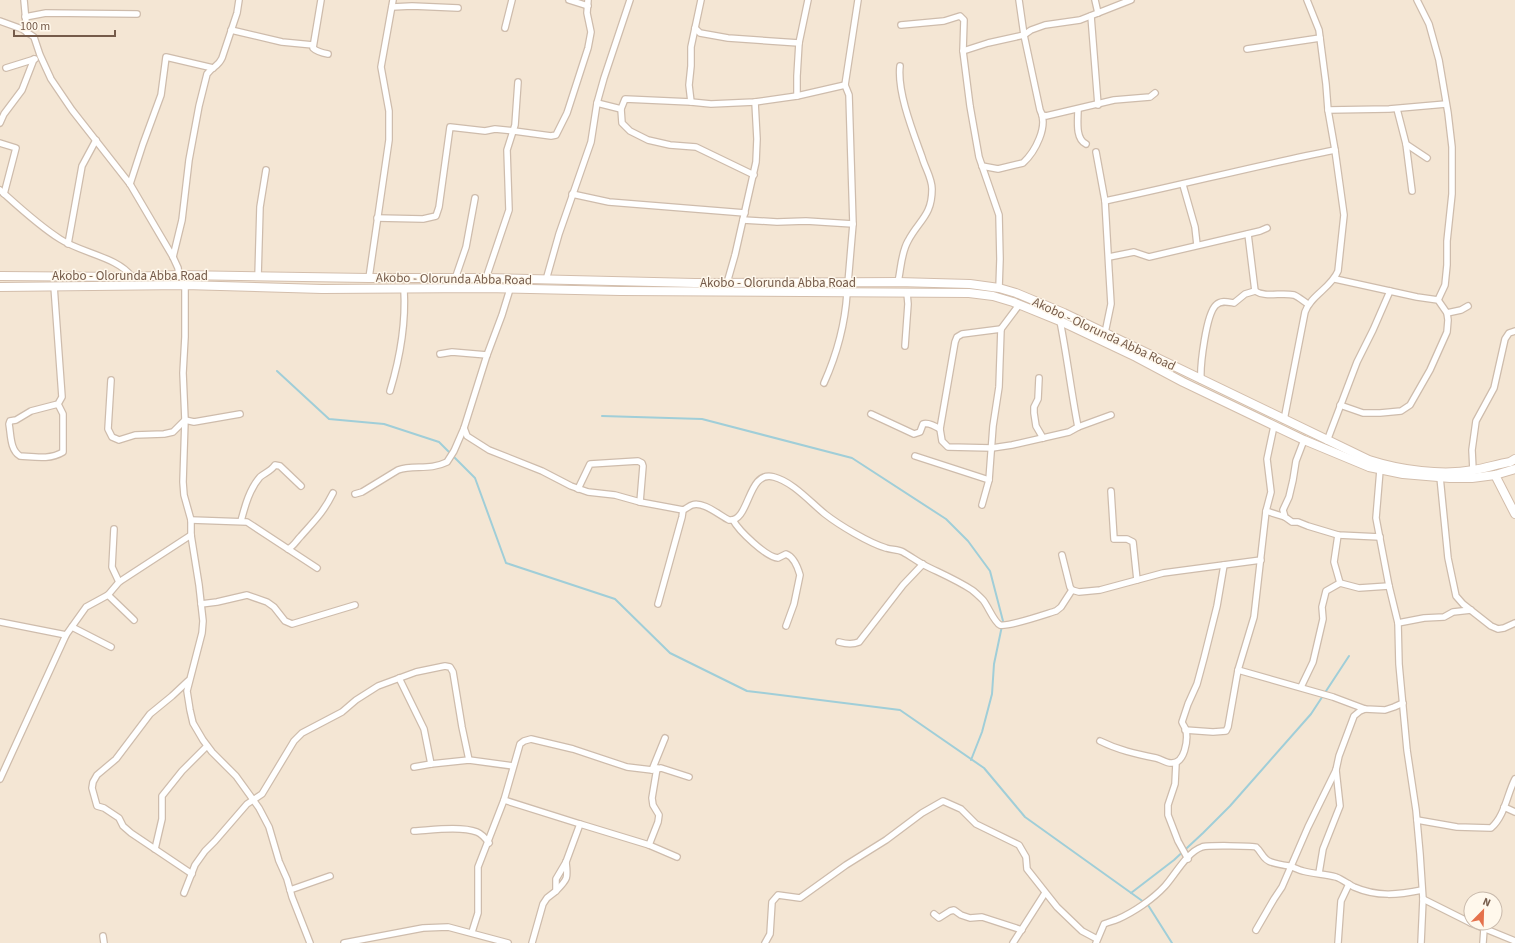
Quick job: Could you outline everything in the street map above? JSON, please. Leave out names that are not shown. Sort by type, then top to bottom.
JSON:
[{"type":"main road","name":"Akobo - Olorunda Abba Road","points":[[0,276],[132,277],[179,275],[455,279],[486,278],[727,283],[898,282],[970,284],[999,288],[1064,313],[1369,460],[1382,464],[1437,472],[1473,470],[1515,459]]},
{"type":"main road","points":[[322,277],[322,289]]},
{"type":"main road","points":[[924,283],[924,294]]},
{"type":"main road","name":"Akobo - Olorunda Abba Road","points":[[0,287],[185,285],[322,289],[510,289],[924,294],[969,293],[993,296],[1060,321],[1274,426],[1369,468],[1403,474],[1472,478],[1495,475],[1515,469]]},
{"type":"main road","points":[[1495,475],[1515,514]]},
{"type":"street","points":[[24,0],[27,33]]},
{"type":"street","points":[[173,257],[182,220],[189,160],[199,106],[207,74],[219,64],[237,13],[239,0]]},
{"type":"street","points":[[321,0],[313,48],[328,54]]},
{"type":"street","points":[[368,278],[389,140],[389,111],[381,67],[392,8],[392,0]]},
{"type":"street","points":[[505,28],[512,0]]},
{"type":"street","points":[[377,218],[423,220],[436,216],[439,207],[450,127],[485,131],[494,129],[551,136],[556,135],[567,113],[588,48],[591,32],[587,13],[588,3],[569,0]]},
{"type":"street","points":[[546,280],[572,194],[581,173],[591,142],[604,78],[630,0]]},
{"type":"street","points":[[692,102],[689,85],[691,47],[701,0]]},
{"type":"street","points":[[797,96],[799,43],[808,0]]},
{"type":"street","points":[[848,283],[853,224],[849,95],[845,85],[858,0]]},
{"type":"street","points":[[982,166],[998,168],[1023,163],[1039,142],[1042,135],[1042,115],[1024,35],[1019,0]]},
{"type":"street","points":[[1095,0],[1098,13]]},
{"type":"street","points":[[963,51],[988,43],[1024,35],[1031,30],[1045,25],[1080,20],[1131,0]]},
{"type":"street","points":[[1284,420],[1304,312],[1308,304],[1335,279],[1338,271],[1344,215],[1328,110],[1319,30],[1307,0]]},
{"type":"street","points":[[1417,0],[1429,24],[1439,60],[1452,147],[1452,194],[1447,241],[1447,265],[1445,285],[1438,300]]},
{"type":"street","points":[[392,8],[412,6],[458,8]]},
{"type":"street","points":[[25,18],[46,13],[137,14]]},
{"type":"street","points":[[901,25],[944,21],[960,16],[964,20],[963,51],[970,106],[982,166],[999,215],[999,288]]},
{"type":"street","points":[[1091,16],[1098,105]]},
{"type":"street","points":[[22,29],[25,18]]},
{"type":"street","points":[[0,20],[22,29],[34,37],[51,79],[72,110],[130,184],[173,257],[178,268],[179,275]]},
{"type":"street","points":[[695,28],[700,33],[728,38],[799,43]]},
{"type":"street","points":[[231,30],[282,42],[313,45]]},
{"type":"street","points":[[693,38],[700,33]]},
{"type":"street","points":[[1247,49],[1320,38]]},
{"type":"street","points":[[6,68],[34,59],[40,55]]},
{"type":"street","points":[[130,184],[161,95],[166,57],[213,68]]},
{"type":"street","points":[[0,123],[4,114],[22,90],[34,59]]},
{"type":"street","points":[[898,282],[904,250],[908,240],[929,211],[932,189],[930,178],[909,120],[898,76],[900,66]]},
{"type":"street","points":[[486,278],[509,210],[507,150],[514,131],[518,82]]},
{"type":"street","points":[[754,175],[696,147],[670,145],[648,140],[630,131],[622,123],[621,109],[625,98],[711,104],[755,102],[797,96],[845,85]]},
{"type":"street","points":[[1042,115],[1046,116],[1067,110],[1098,105],[1114,100],[1150,97],[1155,93]]},
{"type":"street","points":[[727,283],[744,220],[754,175],[757,140],[755,102]]},
{"type":"street","points":[[598,103],[621,109]]},
{"type":"street","points":[[1328,110],[1397,109],[1446,104]]},
{"type":"street","points":[[1078,109],[1079,137],[1081,142],[1086,144]]},
{"type":"street","points":[[1397,109],[1406,144],[1412,191]]},
{"type":"street","points":[[68,244],[82,166],[96,140]]},
{"type":"street","points":[[0,143],[16,148],[2,192],[33,219],[68,244],[117,264],[127,270],[132,277]]},
{"type":"street","points":[[1406,144],[1427,158]]},
{"type":"street","points":[[1105,202],[1272,163],[1335,150]]},
{"type":"street","points":[[1096,152],[1105,202],[1109,257],[1111,304],[1105,333]]},
{"type":"street","points":[[258,277],[260,207],[266,170]]},
{"type":"street","points":[[1183,184],[1195,227],[1197,245]]},
{"type":"street","points":[[572,194],[609,202],[745,213]]},
{"type":"street","points":[[455,279],[466,247],[475,198]]},
{"type":"street","points":[[744,220],[777,222],[806,221],[853,224]]},
{"type":"street","points":[[1109,257],[1137,252],[1149,257],[1260,232],[1267,228]]},
{"type":"street","points":[[1248,234],[1255,291]]},
{"type":"street","points":[[1335,279],[1438,300],[1447,313],[1448,320],[1446,332],[1430,370],[1410,405],[1401,411],[1380,413],[1364,413],[1340,405]]},
{"type":"street","points":[[185,285],[186,337],[182,373],[185,420],[184,495],[191,520],[191,535],[203,620],[202,633],[186,690],[193,723],[207,746],[236,776],[253,798],[269,827],[310,943]]},
{"type":"street","points":[[54,286],[62,397],[58,404],[31,411],[16,420],[10,421],[9,424],[13,450],[16,454],[20,456],[49,458],[63,452],[63,414],[58,404]]},
{"type":"street","points":[[390,390],[397,368],[405,310],[404,289]]},
{"type":"street","points":[[355,494],[362,492],[398,470],[404,468],[426,468],[447,462],[454,451],[464,428],[510,289]]},
{"type":"street","points":[[1201,380],[1200,370],[1205,338],[1213,309],[1216,304],[1221,302],[1234,303],[1245,294],[1255,291],[1267,295],[1293,295],[1308,304]]},
{"type":"street","points":[[1327,441],[1357,362],[1390,291]]},
{"type":"street","points":[[824,383],[836,353],[842,329],[847,293]]},
{"type":"street","points":[[905,346],[908,304],[907,293]]},
{"type":"street","points":[[982,505],[989,480],[993,426],[999,387],[1000,329],[1019,305]]},
{"type":"street","points":[[1447,313],[1461,310],[1468,306]]},
{"type":"street","points":[[1060,321],[1066,350],[1070,390],[1078,427]]},
{"type":"street","points":[[1000,329],[962,334],[957,337],[940,429],[942,441],[948,447],[992,448],[1043,438],[1069,432],[1078,427],[1111,415]]},
{"type":"street","points":[[1473,470],[1472,450],[1476,421],[1494,388],[1505,339],[1509,333],[1515,331]]},
{"type":"street","points":[[440,354],[452,352],[487,355]]},
{"type":"street","points":[[1039,378],[1038,399],[1034,407],[1034,413],[1036,426],[1043,438]]},
{"type":"street","points":[[111,380],[108,429],[112,437],[119,440],[135,435],[173,432],[185,420]]},
{"type":"street","points":[[185,420],[194,422],[240,414]]},
{"type":"street","points":[[871,414],[914,434],[920,432],[921,426],[925,423],[940,429]]},
{"type":"street","points":[[1186,730],[1213,732],[1226,730],[1228,727],[1238,670],[1254,617],[1266,511],[1271,492],[1267,459],[1274,426]]},
{"type":"street","points":[[464,428],[467,436],[489,450],[542,471],[578,489],[588,492],[615,494],[640,502],[683,510]]},
{"type":"street","points":[[1285,517],[1283,510],[1293,480],[1296,461],[1304,440]]},
{"type":"street","points":[[915,456],[989,480]]},
{"type":"street","points":[[578,489],[590,464],[638,461],[642,463],[643,466],[640,502]]},
{"type":"street","points":[[240,521],[253,488],[261,477],[275,465],[280,466],[301,486]]},
{"type":"street","points":[[1380,470],[1376,518],[1389,586],[1398,623],[1399,664],[1407,750],[1417,820],[1423,900],[1421,943]]},
{"type":"street","points":[[658,604],[683,510],[690,505],[697,504],[729,520],[733,520],[739,517],[756,483],[773,476],[781,479],[800,492],[829,517],[846,528],[885,548],[903,552],[973,591],[982,599],[996,621],[1003,625],[1056,611],[1062,607],[1072,590]]},
{"type":"street","points":[[1440,477],[1448,558],[1456,596],[1491,626],[1498,629],[1515,623]]},
{"type":"street","points":[[1112,491],[1114,537],[1116,540],[1127,539],[1133,542],[1137,580]]},
{"type":"street","points":[[288,549],[293,546],[325,510],[333,493]]},
{"type":"street","points":[[1266,511],[1285,517],[1292,522],[1298,522],[1338,535],[1380,537]]},
{"type":"street","points":[[191,520],[247,522],[318,568]]},
{"type":"street","points":[[733,520],[749,539],[772,557],[778,558],[786,554],[791,557],[799,572],[800,575],[794,604],[786,626]]},
{"type":"street","points":[[114,529],[112,567],[119,582]]},
{"type":"street","points":[[0,779],[66,634],[86,607],[108,595],[119,582],[191,535]]},
{"type":"street","points":[[1338,535],[1334,562],[1340,584]]},
{"type":"street","points":[[1062,555],[1070,587],[1072,590],[1079,592],[1100,590],[1163,573],[1261,560]]},
{"type":"street","points":[[839,642],[854,644],[859,642],[903,586],[923,564]]},
{"type":"street","points":[[1188,859],[1178,841],[1168,815],[1168,805],[1175,784],[1176,762],[1185,751],[1186,730],[1182,722],[1197,684],[1204,658],[1217,606],[1224,564]]},
{"type":"street","points":[[1301,687],[1313,662],[1323,619],[1322,607],[1326,591],[1340,584],[1358,588],[1389,586]]},
{"type":"street","points":[[108,595],[134,620]]},
{"type":"street","points":[[201,604],[247,595],[267,602],[274,607],[285,621],[292,624],[355,605]]},
{"type":"street","points":[[1398,623],[1424,618],[1444,617],[1453,612],[1471,610]]},
{"type":"street","points":[[0,622],[66,634]]},
{"type":"street","points":[[72,627],[111,648]]},
{"type":"street","points":[[184,893],[195,865],[204,851],[215,841],[253,798],[262,794],[294,741],[302,733],[342,712],[366,692],[416,672],[445,666],[450,667],[453,672],[469,760]]},
{"type":"street","points":[[1238,670],[1301,687],[1365,709],[1385,710],[1403,703]]},
{"type":"street","points":[[399,678],[424,728],[431,764]]},
{"type":"street","points":[[188,680],[172,696],[150,714],[116,759],[97,774],[92,788],[97,806],[119,818],[131,833],[192,874]]},
{"type":"street","points":[[1256,930],[1282,887],[1290,866],[1336,770],[1339,756],[1354,716],[1360,710],[1365,709]]},
{"type":"street","points":[[649,845],[658,822],[659,815],[653,805],[652,798],[654,769],[665,738]]},
{"type":"street","points":[[472,932],[478,913],[478,867],[489,843],[504,800],[520,744],[524,741],[532,739],[627,767],[640,770],[662,768],[689,777]]},
{"type":"street","points":[[1100,741],[1113,748],[1158,758],[1170,763],[1176,762]]},
{"type":"street","points":[[155,849],[162,819],[162,796],[182,771],[207,746]]},
{"type":"street","points":[[414,767],[469,760],[514,766]]},
{"type":"street","points":[[1319,873],[1323,849],[1340,806],[1336,770]]},
{"type":"street","points":[[1417,820],[1450,826],[1491,828],[1496,824],[1515,779]]},
{"type":"street","points":[[504,800],[649,845],[677,857]]},
{"type":"street","points":[[765,943],[770,934],[772,902],[778,895],[800,898],[846,865],[886,840],[922,813],[943,801],[961,809],[976,824],[1020,845],[1026,857],[1027,869],[1045,893],[1082,931],[1097,941],[1104,924],[1119,919],[1154,896],[1166,886],[1174,874],[1196,850],[1202,847],[1253,846],[1258,849],[1267,860],[1304,871],[1337,877],[1369,893],[1385,896],[1422,890]]},
{"type":"street","points":[[1504,807],[1515,812]]},
{"type":"street","points":[[556,891],[556,879],[566,862],[580,824]]},
{"type":"street","points":[[414,831],[458,829],[472,831],[479,833],[489,843]]},
{"type":"street","points":[[532,943],[543,904],[547,898],[565,882],[567,877],[566,862]]},
{"type":"street","points":[[290,890],[330,876]]},
{"type":"street","points":[[1338,943],[1341,901],[1349,884]]},
{"type":"street","points":[[1012,943],[1045,893]]},
{"type":"street","points":[[1423,900],[1463,919]]},
{"type":"street","points":[[934,914],[939,918],[954,910],[961,915],[970,918],[982,917],[1022,930]]},
{"type":"street","points":[[344,943],[422,928],[448,927],[472,932],[494,941],[508,943]]},
{"type":"street","points":[[1483,943],[1484,931]]},
{"type":"street","points":[[1489,931],[1515,941]]},
{"type":"street","points":[[103,936],[104,943]]},
{"type":"shaded area","points":[[0,0],[1515,0],[1515,943],[0,943]]},
{"type":"waterway","points":[[277,371],[329,419],[384,424],[439,442],[475,478],[506,563],[615,599],[670,653],[747,691],[900,710],[984,768],[1025,817],[1148,905],[1172,943]]},
{"type":"waterway","points":[[602,416],[702,419],[852,458],[946,519],[968,541],[990,571],[1003,621],[994,664],[992,694],[982,732],[971,760]]},
{"type":"waterway","points":[[1131,893],[1174,860],[1230,806],[1311,714],[1349,656]]}]
